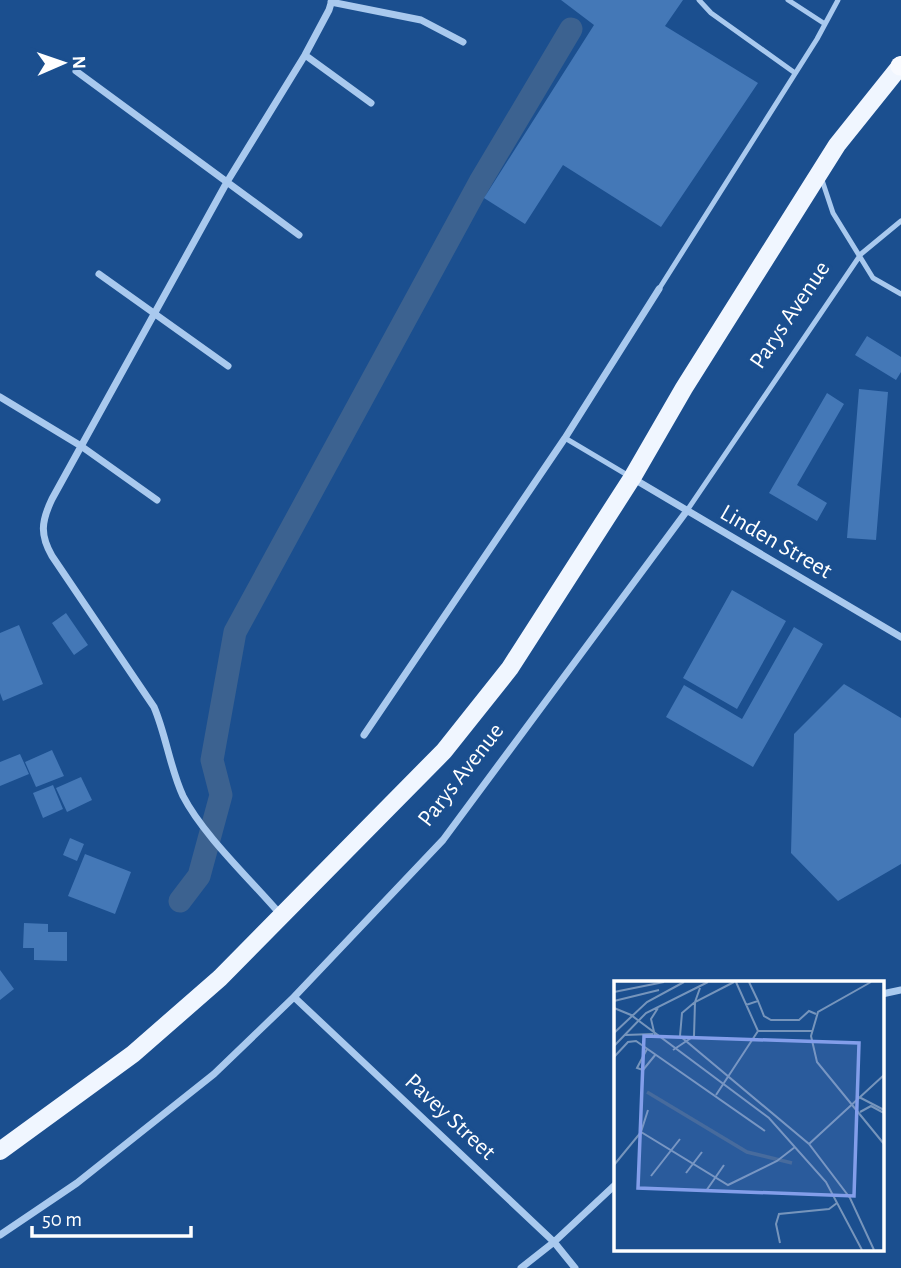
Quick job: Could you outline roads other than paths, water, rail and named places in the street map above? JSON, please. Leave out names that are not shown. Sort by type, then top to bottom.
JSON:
[{"type":"main road","name":"Parys Avenue","points":[[0,1151],[133,1054],[282,917],[443,751],[510,668],[632,478],[684,388],[837,145],[901,66]]},
{"type":"street","points":[[282,917],[207,831],[181,792],[165,734],[154,707],[44,542],[41,527],[44,515],[81,446],[157,314],[227,182],[305,55],[331,1],[422,20],[463,42]]},
{"type":"street","points":[[305,55],[370,103]]},
{"type":"street","points":[[76,71],[299,235]]},
{"type":"street","points":[[99,274],[228,366]]},
{"type":"street","points":[[365,735],[565,438],[659,289]]},
{"type":"street","points":[[0,397],[81,446],[158,500]]},
{"type":"street","name":"Linden Street","points":[[632,478],[901,637]]},
{"type":"street","name":"Parys Avenue","points":[[0,1235],[77,1183],[214,1074],[294,997],[443,840],[687,512]]},
{"type":"street","name":"Pavey Street","points":[[294,997],[554,1242],[575,1268]]},
{"type":"street","points":[[521,1268],[554,1242],[614,1186]]},
{"type":"lane","points":[[699,0],[711,13],[795,73]]},
{"type":"lane","points":[[788,0],[825,24]]},
{"type":"lane","points":[[659,289],[838,0]]},
{"type":"lane","points":[[820,173],[833,213],[861,254],[873,278],[901,294]]},
{"type":"lane","name":"Parys Avenue","points":[[687,512],[861,254],[901,220]]},
{"type":"lane","points":[[565,438],[632,478]]},
{"type":"waterway","points":[[180,901],[199,876],[221,795],[212,760],[235,632],[480,182],[571,29]]}]
